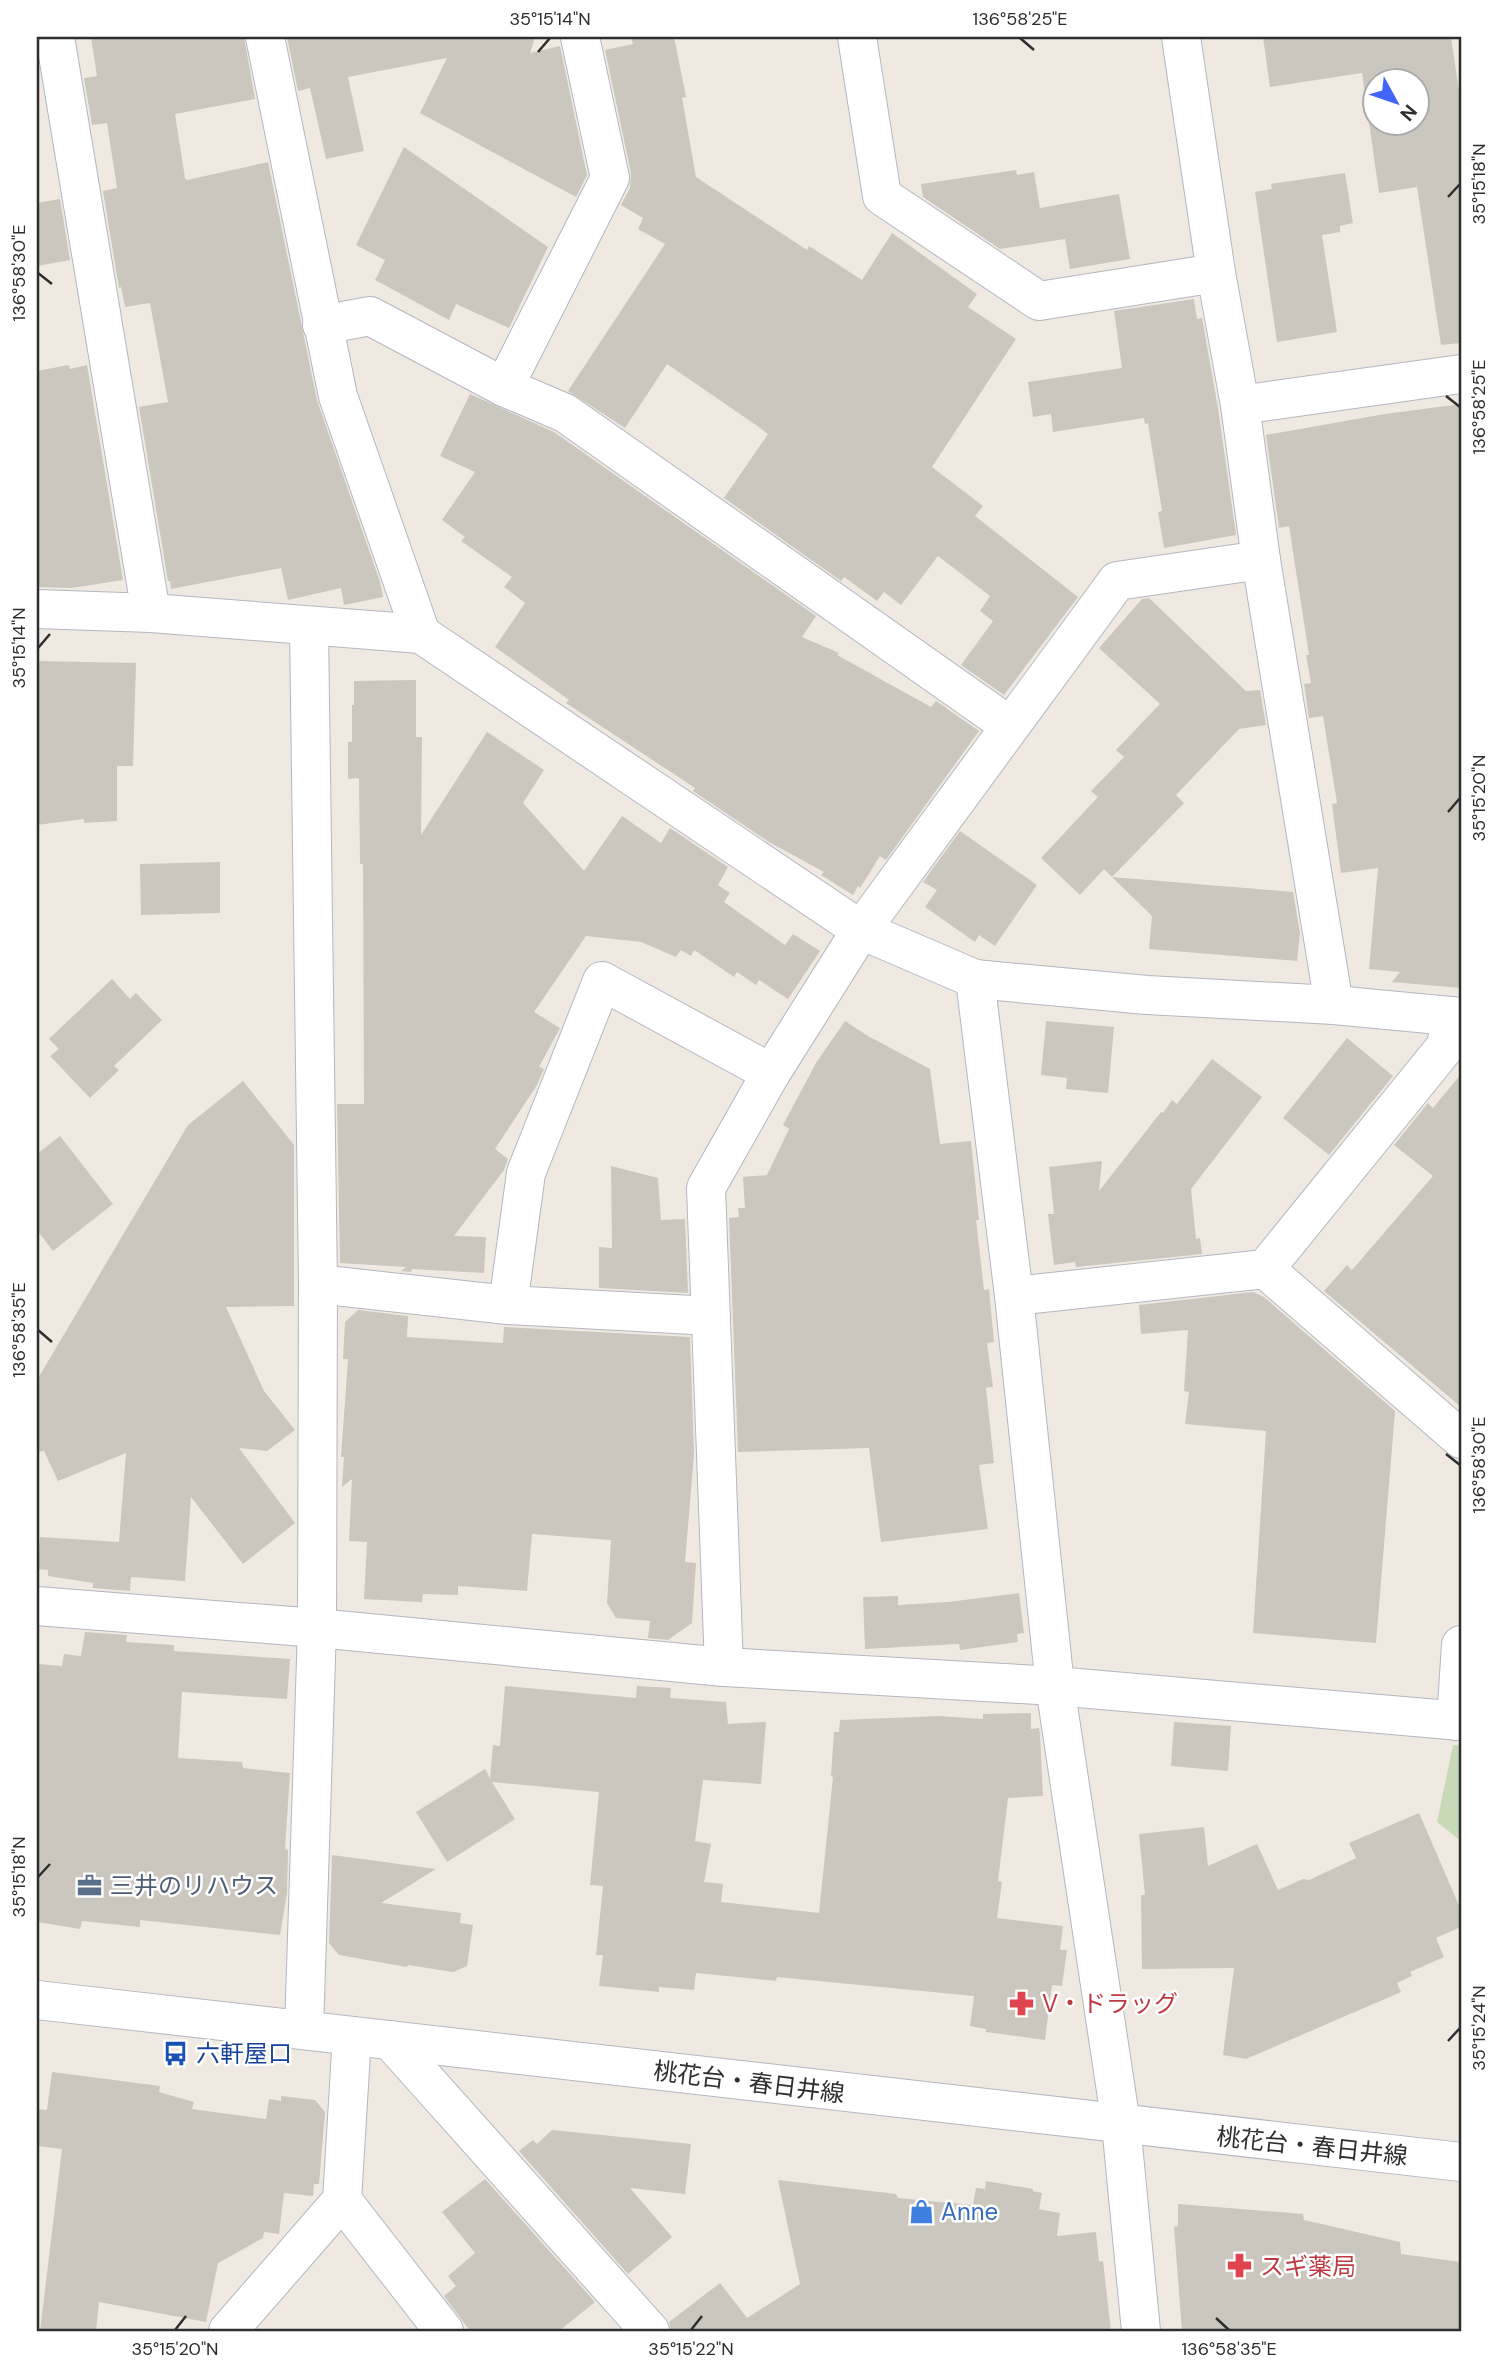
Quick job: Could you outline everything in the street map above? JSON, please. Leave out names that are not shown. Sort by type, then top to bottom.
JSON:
[{"type":"street","points":[[55,37],[151,613]]},
{"type":"street","points":[[265,37],[338,396],[421,634]]},
{"type":"street","points":[[504,387],[610,178],[580,37]]},
{"type":"street","points":[[857,37],[882,196],[1039,301],[1216,273]]},
{"type":"street","points":[[1181,37],[1216,273],[1240,405],[1261,560],[1334,1005]]},
{"type":"street","points":[[322,325],[370,316],[504,387],[565,413],[1010,726]]},
{"type":"street","points":[[1240,405],[1461,374]]},
{"type":"street","points":[[724,1667],[706,1188],[771,1073],[862,930],[1117,581],[1261,560]]},
{"type":"street","points":[[37,609],[151,613],[421,634],[862,930],[975,979],[1147,995],[1334,1005],[1456,1017],[1446,1046],[1265,1269],[1014,1296]]},
{"type":"street","points":[[304,2030],[317,1628],[318,1284],[309,627]]},
{"type":"street","points":[[975,979],[1014,1296],[1055,1686],[1121,2124],[1141,2331]]},
{"type":"street","points":[[508,1305],[526,1173],[602,981],[771,1073]]},
{"type":"street","points":[[1265,1269],[1461,1439]]},
{"type":"street","points":[[318,1284],[508,1305],[711,1316]]},
{"type":"street","points":[[37,1606],[317,1628],[724,1667],[1055,1686],[1459,1721],[1461,1645]]},
{"type":"street","name":"桃花台・春日井線","points":[[37,2000],[1461,2162]]},
{"type":"street","points":[[228,2331],[342,2200],[352,2036]]},
{"type":"street","points":[[390,2040],[650,2331]]},
{"type":"street","points":[[342,2200],[444,2331]]},
{"type":"green space","points":[[1453,1745],[1461,1746],[1461,1841],[1437,1822]]},
{"type":"building","points":[[91,37],[244,37],[255,99],[175,114],[185,178],[187,180],[268,162],[317,400],[383,597],[344,605],[341,588],[288,600],[281,568],[171,589],[139,407],[168,402],[150,303],[125,307],[121,287],[119,288],[103,191],[117,188],[107,123],[92,125],[84,78],[97,76]]},
{"type":"building","points":[[287,37],[535,37],[530,53],[560,46],[587,175],[576,197],[420,113],[447,58],[348,77],[364,151],[326,159],[310,88],[298,91]]},
{"type":"building","points":[[631,37],[674,37],[686,97],[682,98],[696,177],[807,250],[809,246],[862,280],[892,233],[977,294],[968,307],[1016,339],[932,467],[983,506],[975,516],[1078,597],[1004,695],[961,665],[993,621],[980,611],[990,596],[938,556],[901,605],[884,592],[877,601],[844,577],[841,581],[724,498],[768,434],[756,425],[667,364],[625,428],[568,391],[665,244],[638,229],[643,218],[621,205],[630,188],[631,173],[605,50],[633,44]]},
{"type":"building","points":[[1263,37],[1451,37],[1461,105],[1461,343],[1441,345],[1417,187],[1379,193],[1371,136],[1432,136],[1432,66],[1362,66],[1362,73],[1270,87]]},
{"type":"building","points":[[404,147],[548,247],[509,328],[456,304],[449,320],[375,280],[385,260],[356,245]]},
{"type":"building","points":[[1016,170],[1017,175],[1034,172],[1040,208],[1119,194],[1130,259],[1070,269],[1065,239],[1000,249],[923,197],[921,184]]},
{"type":"building","points":[[1345,173],[1353,223],[1340,226],[1340,232],[1322,235],[1337,332],[1277,342],[1255,192],[1272,189],[1271,184]]},
{"type":"building","points":[[60,199],[70,260],[37,266],[37,203]]},
{"type":"building","points":[[1194,299],[1197,319],[1202,318],[1236,535],[1164,548],[1158,512],[1162,511],[1148,423],[1145,424],[1144,418],[1053,432],[1051,414],[1033,417],[1028,382],[1122,368],[1114,311]]},
{"type":"building","points":[[69,365],[70,369],[87,365],[123,580],[71,588],[37,587],[37,371]]},
{"type":"building","points":[[470,394],[554,432],[816,616],[802,637],[839,653],[837,655],[931,707],[936,701],[979,731],[886,860],[880,856],[853,895],[821,875],[824,872],[769,842],[693,791],[695,788],[566,703],[569,700],[495,647],[525,603],[504,587],[512,577],[461,541],[465,537],[442,520],[475,472],[440,456]]},
{"type":"building","points":[[1461,404],[1461,988],[1392,982],[1400,972],[1369,969],[1378,868],[1341,873],[1332,804],[1337,803],[1323,716],[1309,718],[1304,684],[1311,683],[1306,655],[1309,655],[1289,526],[1279,528],[1266,435]]},
{"type":"building","points":[[1149,598],[1246,691],[1260,690],[1266,725],[1239,729],[1176,795],[1184,803],[1112,877],[1104,869],[1080,895],[1041,858],[1098,797],[1091,791],[1124,757],[1116,750],[1160,704],[1099,648],[1142,599]]},
{"type":"building","points":[[37,661],[136,663],[133,766],[117,766],[117,821],[84,823],[84,819],[37,825]]},
{"type":"building","points":[[416,680],[416,737],[422,737],[421,835],[487,732],[544,770],[523,803],[584,871],[622,816],[661,843],[670,828],[728,867],[718,885],[730,893],[724,902],[785,945],[793,934],[820,951],[788,999],[759,980],[756,985],[737,972],[734,977],[694,950],[691,956],[681,950],[676,957],[641,942],[586,936],[534,1012],[560,1028],[539,1067],[544,1069],[537,1085],[495,1149],[508,1159],[504,1170],[454,1236],[486,1237],[484,1273],[412,1269],[411,1272],[401,1271],[406,1267],[340,1263],[337,1104],[364,1104],[363,864],[360,864],[359,778],[348,779],[348,742],[352,742],[354,681]]},
{"type":"building","points":[[960,831],[1037,885],[995,946],[979,935],[975,942],[925,907],[937,890],[923,882]]},
{"type":"building","points":[[220,862],[220,913],[141,915],[140,864]]},
{"type":"building","points":[[1112,877],[1293,892],[1300,933],[1297,961],[1149,949],[1152,916]]},
{"type":"building","points":[[112,979],[130,999],[136,993],[162,1020],[114,1066],[119,1070],[90,1098],[50,1056],[59,1049],[49,1039]]},
{"type":"building","points":[[845,1021],[930,1069],[940,1144],[971,1141],[984,1290],[989,1289],[994,1342],[987,1343],[993,1387],[986,1388],[994,1463],[979,1465],[988,1529],[881,1542],[869,1448],[738,1452],[729,1218],[739,1217],[738,1208],[745,1208],[743,1177],[767,1175],[789,1129],[783,1125],[816,1063]]},
{"type":"building","points":[[1046,1021],[1114,1027],[1108,1093],[1066,1089],[1067,1078],[1041,1075]]},
{"type":"building","points":[[1347,1038],[1393,1076],[1329,1155],[1283,1118]]},
{"type":"building","points":[[1212,1059],[1262,1097],[1191,1189],[1196,1239],[1200,1238],[1202,1254],[1076,1267],[1075,1262],[1054,1265],[1048,1214],[1054,1214],[1049,1167],[1102,1161],[1099,1191],[1161,1112],[1163,1113],[1172,1100],[1177,1104]]},
{"type":"building","points":[[1461,1074],[1461,1407],[1324,1291],[1347,1265],[1352,1270],[1433,1176],[1394,1145],[1428,1103],[1433,1108]]},
{"type":"building","points":[[243,1081],[294,1145],[294,1306],[226,1307],[264,1391],[295,1430],[267,1451],[239,1448],[295,1523],[243,1564],[191,1497],[185,1581],[131,1577],[130,1591],[93,1588],[93,1583],[48,1576],[48,1570],[37,1569],[40,1537],[119,1542],[126,1453],[58,1481],[44,1451],[37,1452],[37,1380],[188,1125]]},
{"type":"building","points":[[60,1136],[113,1204],[53,1251],[37,1230],[37,1154]]},
{"type":"building","points":[[611,1166],[658,1178],[661,1220],[685,1219],[688,1293],[599,1288],[599,1247],[612,1248]]},
{"type":"building","points":[[1253,1292],[1264,1297],[1395,1411],[1376,1643],[1253,1633],[1266,1431],[1185,1424],[1189,1392],[1184,1391],[1188,1330],[1141,1334],[1139,1305]]},
{"type":"building","points":[[358,1310],[408,1316],[407,1337],[503,1343],[504,1327],[690,1337],[694,1454],[685,1562],[696,1563],[692,1623],[668,1640],[648,1638],[650,1621],[616,1618],[607,1603],[611,1540],[532,1534],[527,1591],[458,1586],[458,1595],[423,1594],[422,1602],[364,1599],[367,1542],[349,1541],[352,1479],[342,1487],[344,1457],[341,1457],[348,1359],[343,1359],[345,1322]]},
{"type":"building","points":[[1019,1593],[1024,1633],[1017,1634],[1018,1642],[960,1650],[959,1644],[865,1649],[863,1597],[898,1596],[898,1605]]},
{"type":"building","points":[[85,1632],[127,1635],[126,1642],[174,1645],[174,1651],[290,1659],[287,1699],[182,1692],[178,1758],[242,1762],[243,1768],[290,1773],[285,1849],[288,1850],[287,1893],[280,1935],[140,1920],[140,1927],[82,1921],[80,1929],[37,1922],[37,1664],[62,1666],[64,1654],[81,1656]]},
{"type":"building","points":[[505,1686],[636,1698],[637,1686],[671,1688],[670,1698],[726,1702],[728,1724],[766,1722],[761,1784],[703,1780],[695,1841],[711,1844],[704,1882],[723,1884],[721,1902],[819,1913],[833,1777],[834,1732],[839,1732],[840,1720],[939,1716],[983,1719],[983,1714],[1031,1713],[1031,1729],[1039,1728],[1043,1796],[1008,1798],[998,1881],[1002,1882],[997,1918],[1063,1926],[1060,1950],[1067,1950],[1062,1986],[1052,1985],[1045,2040],[986,2032],[986,2029],[970,2026],[974,1996],[777,1977],[776,1981],[696,1973],[694,1990],[659,1987],[659,1992],[599,1986],[603,1955],[596,1955],[603,1886],[590,1885],[599,1792],[492,1782],[515,1819],[447,1862],[416,1812],[485,1769],[490,1778],[493,1745],[500,1746]]},
{"type":"building","points":[[1174,1722],[1231,1726],[1228,1771],[1171,1766]]},
{"type":"building","points":[[1419,1813],[1461,1910],[1461,1927],[1436,1938],[1444,1957],[1410,1972],[1412,1976],[1397,1983],[1401,1992],[1246,2059],[1223,2055],[1234,1968],[1142,1969],[1141,1895],[1145,1895],[1139,1834],[1204,1827],[1208,1866],[1257,1844],[1278,1890],[1303,1879],[1309,1880],[1356,1858],[1349,1843]]},
{"type":"building","points":[[332,1855],[436,1869],[381,1903],[461,1913],[460,1923],[473,1925],[467,1966],[453,1972],[339,1955],[329,1943]]},
{"type":"building","points":[[52,2072],[160,2086],[159,2092],[194,2102],[192,2109],[266,2119],[269,2099],[281,2101],[281,2096],[315,2100],[325,2112],[319,2184],[314,2184],[313,2196],[284,2193],[279,2234],[264,2232],[263,2238],[218,2263],[206,2322],[99,2302],[96,2331],[40,2331],[62,2149],[37,2146],[37,2109],[47,2110]]},
{"type":"building","points":[[552,2130],[691,2144],[685,2194],[630,2188],[672,2237],[628,2274],[519,2151],[533,2140],[537,2144]]},
{"type":"building","points":[[485,2179],[595,2302],[559,2331],[470,2331],[444,2296],[456,2286],[448,2276],[475,2253],[442,2212]]},
{"type":"building","points":[[778,2180],[896,2194],[898,2198],[973,2205],[976,2188],[985,2189],[986,2181],[1042,2193],[1039,2209],[1060,2213],[1057,2236],[1096,2232],[1099,2262],[1103,2261],[1111,2331],[671,2331],[669,2322],[720,2283],[747,2318],[800,2284]]},
{"type":"building","points":[[1178,2204],[1303,2214],[1304,2220],[1400,2242],[1401,2254],[1461,2262],[1461,2331],[1182,2331],[1174,2227],[1178,2226]]},
{"type":"place","name":"三井のリハウス","points":[[90,1885]]},
{"type":"place","name":"V・ドラッグ","points":[[1022,2003]]},
{"type":"place","name":"六軒屋口","points":[[176,2053]]},
{"type":"place","name":"Anne","points":[[921,2211]]},
{"type":"place","name":"スギ薬局","points":[[1240,2266]]}]
